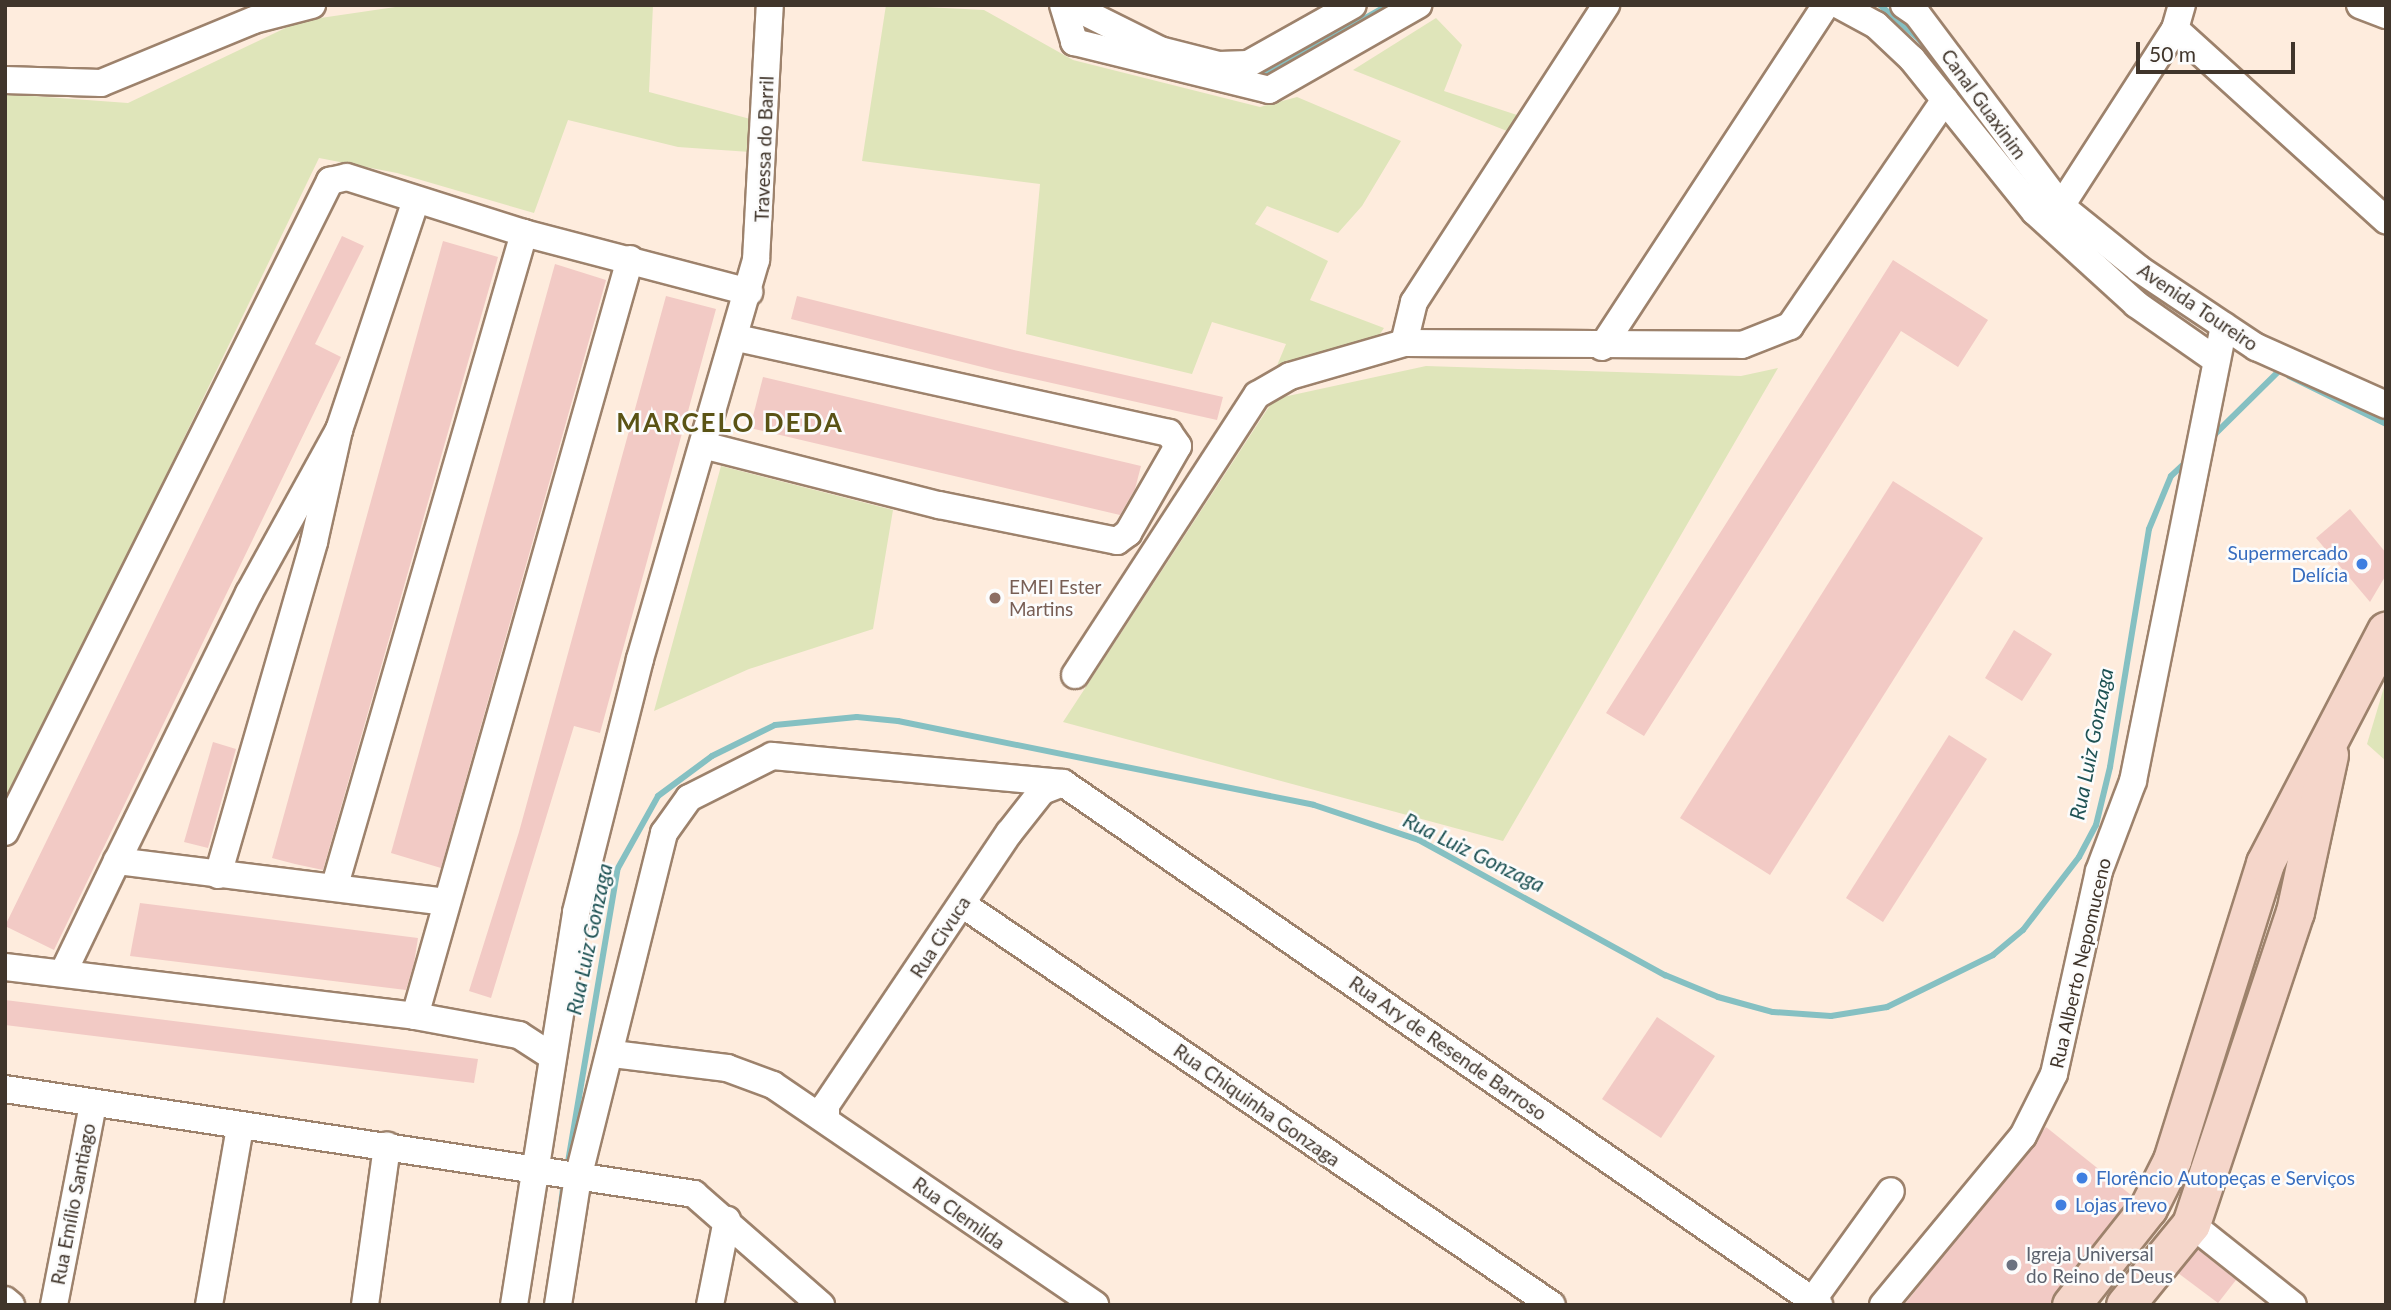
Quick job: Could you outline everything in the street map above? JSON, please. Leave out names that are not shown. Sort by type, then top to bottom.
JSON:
[{"type":"street","points":[[5,80],[101,83],[254,20],[312,5]]},
{"type":"street","name":"Travessa do Barril","points":[[514,1305],[541,1156],[553,1057],[576,912],[703,445],[749,292],[760,234],[770,5]]},
{"type":"street","points":[[1063,5],[1074,42],[1269,90],[1418,5]]},
{"type":"street","points":[[1070,5],[1160,50],[1219,65],[1248,64],[1353,5]]},
{"type":"street","points":[[1404,343],[1414,302],[1606,5]]},
{"type":"street","points":[[1602,348],[1826,5]]},
{"type":"street","points":[[1839,5],[1876,25],[1945,100],[2035,212],[2136,304],[2216,360]]},
{"type":"street","name":"Canal Guaxinim","points":[[1904,5],[1917,14],[2061,206]]},
{"type":"street","points":[[2360,5],[2386,15]]},
{"type":"street","points":[[2061,206],[2178,17],[2386,220]]},
{"type":"street","points":[[1075,675],[1218,447],[1257,395],[1279,382],[1404,343],[1602,348],[1742,345],[1790,326],[1945,100]]},
{"type":"street","points":[[5,832],[325,189],[337,176],[524,233],[749,292]]},
{"type":"street","points":[[218,875],[314,542],[339,430],[416,200]]},
{"type":"street","name":"Avenida Toureiro","points":[[2061,206],[2256,347],[2386,405]]},
{"type":"street","points":[[335,885],[524,233]]},
{"type":"street","points":[[415,1017],[445,902],[630,259]]},
{"type":"street","name":"Rua Alberto Nepomuceno","points":[[1883,1305],[2023,1136],[2054,1074],[2099,871],[2133,781],[2224,326]]},
{"type":"street","points":[[734,337],[1218,447]]},
{"type":"street","points":[[63,973],[249,593],[339,430]]},
{"type":"street","points":[[1117,541],[1176,454],[1176,437]]},
{"type":"street","points":[[703,445],[939,505],[1117,541],[1149,555]]},
{"type":"street","points":[[2125,1305],[2191,1224],[2295,912],[2305,812],[2333,729],[2382,651]]},
{"type":"street","points":[[558,1305],[574,1178],[612,1054],[664,833],[689,798],[772,756],[1070,787]]},
{"type":"street","name":"Rua Civuca","points":[[826,1117],[827,1105],[961,904],[1042,791],[1070,787]]},
{"type":"street","name":"Rua Ary de Resende Barroso","points":[[1070,787],[1813,1303]]},
{"type":"street","points":[[2071,1305],[2148,1208],[2172,1160],[2265,863],[2305,812]]},
{"type":"street","points":[[117,861],[218,875],[335,885],[445,902]]},
{"type":"street","name":"Rua Chiquinha Gonzaga","points":[[961,904],[1552,1305]]},
{"type":"street","points":[[5,967],[415,1017],[519,1035],[553,1057]]},
{"type":"street","name":"Rua Clemilda","points":[[612,1054],[727,1068],[772,1085],[826,1117],[1095,1305]]},
{"type":"street","points":[[5,1089],[240,1127],[387,1146],[537,1174],[694,1194],[727,1220],[821,1305]]},
{"type":"street","name":"Rua Emílio Santiago","points":[[54,1305],[93,1104]]},
{"type":"street","points":[[209,1305],[240,1127]]},
{"type":"street","points":[[365,1305],[387,1146]]},
{"type":"street","points":[[1813,1303],[1891,1191]]},
{"type":"street","points":[[710,1305],[727,1220]]},
{"type":"street","points":[[2191,1224],[2293,1305]]},
{"type":"street","points":[[5,1300],[10,1305]]},
{"type":"green space","points":[[409,5],[653,5],[649,92],[754,120],[750,152],[678,147],[568,120],[534,213],[397,173],[319,158],[5,809],[5,94],[128,103],[300,21]]},
{"type":"green space","points":[[886,5],[984,10],[1073,60],[1260,107],[1297,97],[1401,141],[1362,206],[1338,233],[1267,206],[1255,224],[1328,261],[1310,300],[1384,328],[1378,337],[1276,368],[1286,344],[1212,322],[1192,374],[1026,334],[1040,184],[862,161]]},
{"type":"green space","points":[[1436,18],[1462,45],[1444,91],[1517,115],[1507,131],[1353,70]]},
{"type":"green space","points":[[1426,366],[1741,376],[1778,368],[1503,841],[1063,722],[1274,399]]},
{"type":"green space","points":[[721,466],[893,510],[873,629],[749,669],[654,711]]},
{"type":"green space","points":[[2386,684],[2386,761],[2367,744]]},
{"type":"building","points":[[342,236],[364,246],[315,344],[341,357],[54,950],[5,926]]},
{"type":"building","points":[[443,241],[498,257],[323,870],[272,858]]},
{"type":"building","points":[[1893,260],[1988,320],[1958,367],[1901,331],[1644,736],[1606,713]]},
{"type":"building","points":[[555,264],[606,280],[441,868],[391,853]]},
{"type":"building","points":[[666,296],[716,309],[600,733],[574,726],[491,998],[469,991],[519,832]]},
{"type":"building","points":[[797,296],[1014,350],[1223,397],[1217,420],[998,371],[791,319]]},
{"type":"building","points":[[763,377],[1141,466],[1135,489],[1120,515],[750,428]]},
{"type":"building","points":[[1893,481],[1983,538],[1770,875],[1680,818]]},
{"type":"building","name":"Supermercado Delícia","points":[[2350,509],[2386,553],[2386,575],[2370,602],[2316,538]]},
{"type":"building","points":[[2014,630],[2052,654],[2022,701],[1985,678]]},
{"type":"building","points":[[1949,735],[1987,759],[1883,922],[1846,898]]},
{"type":"building","points":[[213,742],[236,749],[208,848],[184,842]]},
{"type":"building","points":[[140,903],[418,938],[414,963],[406,990],[130,956]]},
{"type":"building","points":[[5,1000],[478,1059],[474,1083],[5,1025]]},
{"type":"building","points":[[1657,1017],[1715,1056],[1661,1138],[1602,1099]]},
{"type":"building","points":[[2046,1127],[2131,1195],[2050,1305],[1904,1305]]},
{"type":"building","points":[[2197,1249],[2236,1280],[2218,1303],[2178,1273]]},
{"type":"waterway","points":[[1249,74],[1269,73],[1388,5]]},
{"type":"waterway","points":[[1880,5],[1919,39],[2011,161]]},
{"type":"waterway","name":"Rua Luiz Gonzaga","points":[[2210,439],[2279,371]]},
{"type":"waterway","points":[[2289,376],[2386,424]]},
{"type":"waterway","name":"Rua Luiz Gonzaga","points":[[567,1168],[618,868],[658,796],[712,756],[775,725],[857,717],[898,721],[1314,805],[1419,840],[1665,975],[1718,997],[1773,1012],[1831,1016],[1887,1007],[1993,955],[2023,930],[2079,857],[2096,825],[2110,767],[2149,529],[2171,476],[2187,461]]},
{"type":"waterway","name":"Rua Luiz Gonzaga","points":[[560,1213],[564,1182]]},
{"type":"place","name":"Supermercado Delícia","points":[[2362,564]]},
{"type":"place","name":"EMEI Ester Martins","points":[[995,598]]},
{"type":"place","name":"Florêncio Autopeças e Serviços","points":[[2082,1178]]},
{"type":"place","name":"Lojas Trevo","points":[[2061,1205]]},
{"type":"place","name":"Igreja Universal do Reino de Deus","points":[[2012,1265]]},
{"type":"district","name":"MARCELO DEDA","points":[[730,423]]}]
